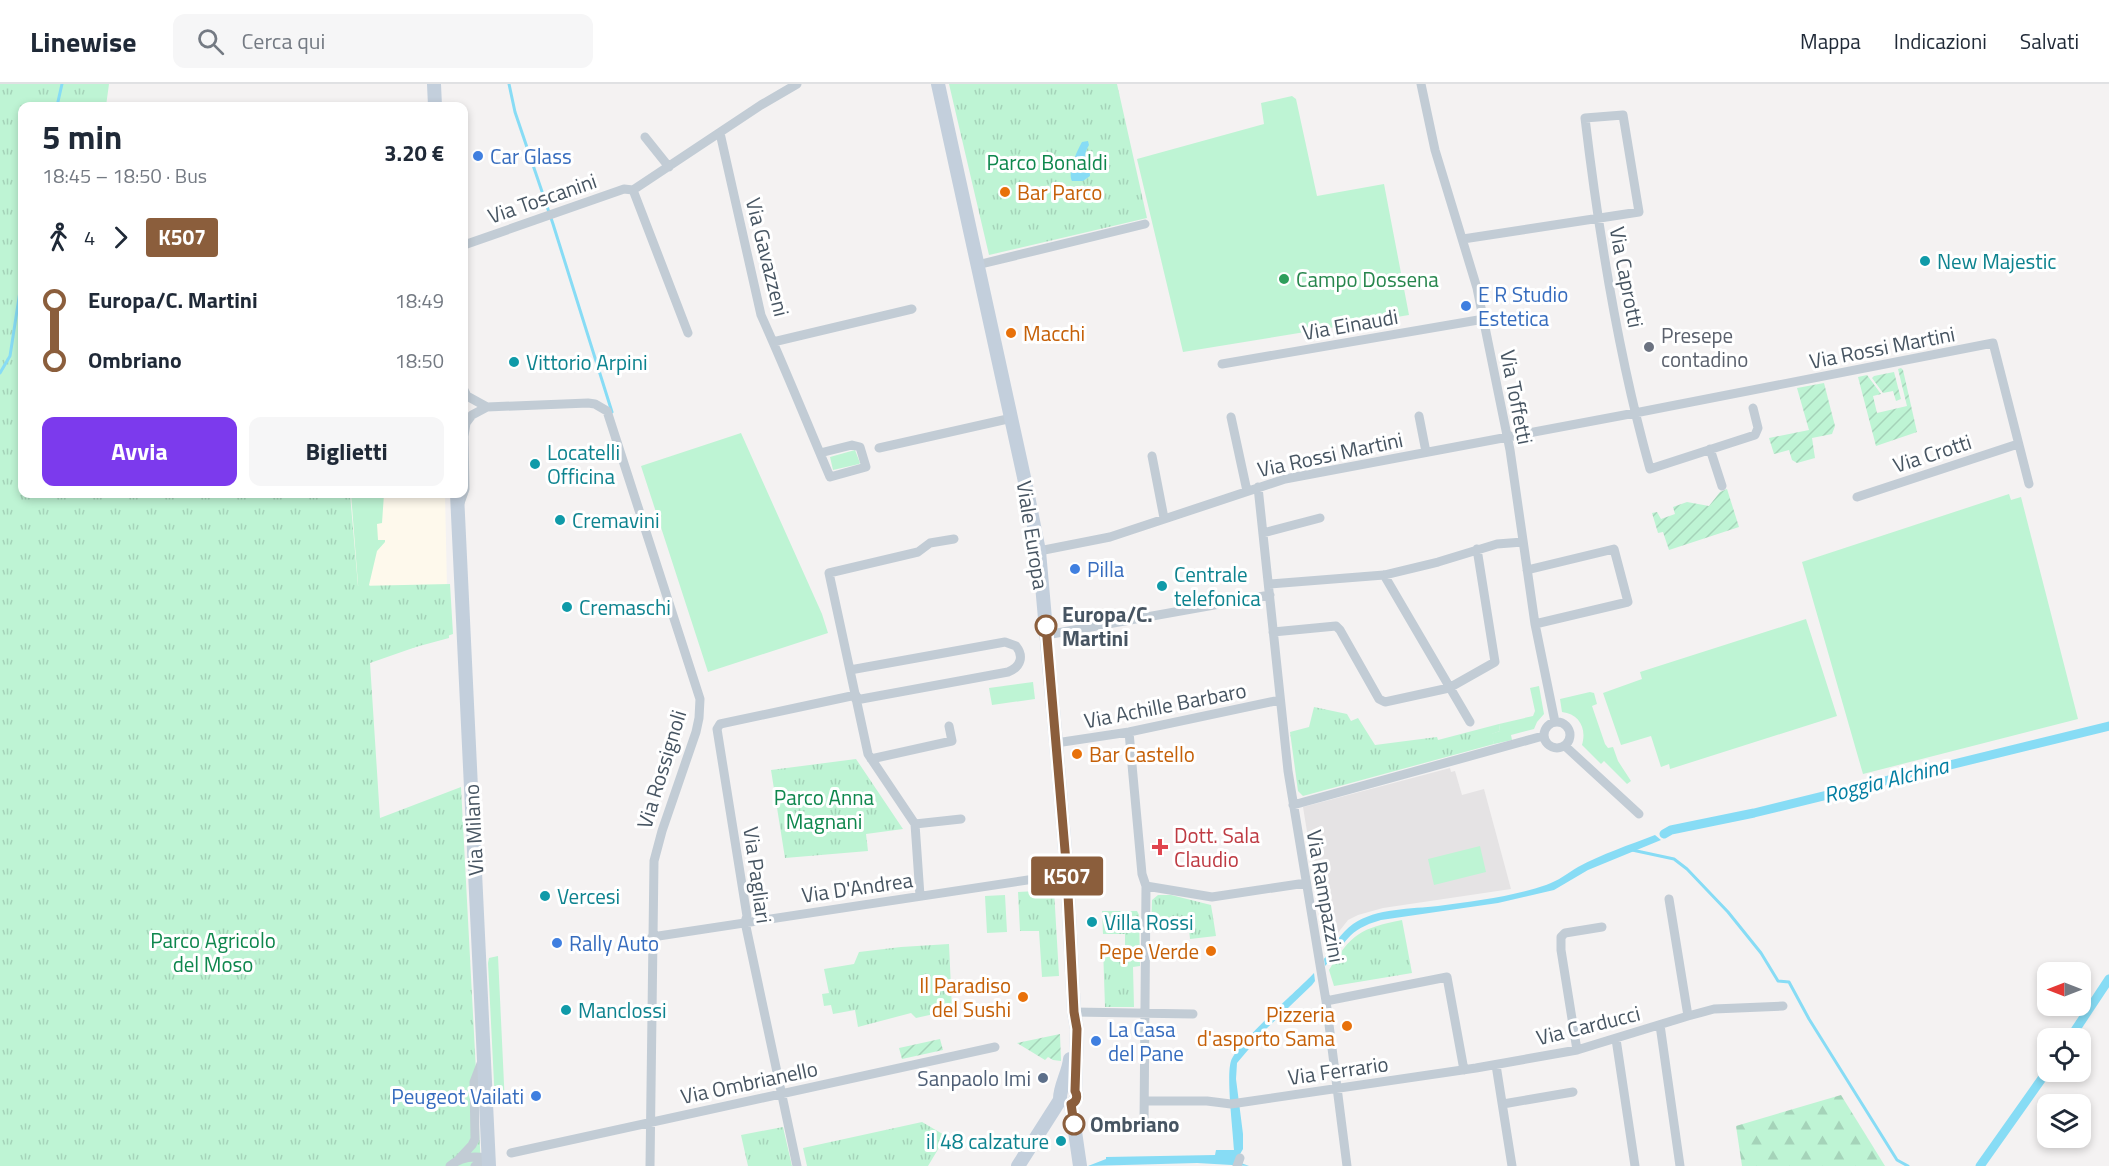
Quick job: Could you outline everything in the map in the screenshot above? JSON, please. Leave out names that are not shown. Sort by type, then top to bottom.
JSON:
[{"type":"street","points":[[434,84],[435,102]]},
{"type":"street","name":"Via Toscanini","points":[[468,244],[624,189],[633,190],[784,90],[797,84]]},
{"type":"street","name":"Viale Europa","points":[[938,84],[1039,551],[1067,874],[1074,1012],[1070,1030],[1067,1096]]},
{"type":"street","name":"Via Toffetti","points":[[1421,84],[1435,150],[1478,288],[1507,436],[1535,624],[1555,722],[1563,723],[1569,730],[1570,738],[1565,746]]},
{"type":"street","name":"Via Caprotti","points":[[1598,217],[1639,212],[1623,115],[1585,118],[1598,217],[1635,413]]},
{"type":"street","name":"Via Gavazzeni","points":[[720,133],[761,315],[830,477],[866,467],[860,447],[852,445],[820,453]]},
{"type":"street","points":[[645,137],[669,167]]},
{"type":"street","points":[[633,190],[688,333]]},
{"type":"street","points":[[1463,239],[1598,217]]},
{"type":"street","points":[[977,265],[1145,224]]},
{"type":"street","points":[[773,342],[912,309]]},
{"type":"street","name":"Via Einaudi","points":[[1222,364],[1484,319]]},
{"type":"street","name":"Via Rossi Martini","points":[[1039,551],[1110,537],[1286,478],[1993,343],[2029,484]]},
{"type":"street","points":[[468,397],[482,407]]},
{"type":"street","name":"Via Rossignoli","points":[[482,407],[588,403],[607,411],[700,699],[696,732],[657,846],[652,937],[650,1166]]},
{"type":"street","points":[[468,404],[482,407]]},
{"type":"street","points":[[468,411],[482,407]]},
{"type":"street","points":[[468,420],[482,407]]},
{"type":"street","points":[[1635,413],[1650,469],[1755,435],[1758,428],[1753,408]]},
{"type":"street","points":[[1419,416],[1426,452]]},
{"type":"street","points":[[1231,417],[1247,491]]},
{"type":"street","points":[[879,448],[1011,418]]},
{"type":"street","name":"Via Crotti","points":[[1857,497],[2018,444]]},
{"type":"street","points":[[1710,449],[1722,486]]},
{"type":"street","points":[[1152,456],[1164,518]]},
{"type":"street","name":"Via Rampazzini","points":[[1258,487],[1293,805],[1326,1001],[1347,1166]]},
{"type":"street","name":"Via Milano","points":[[457,498],[488,1162]]},
{"type":"street","points":[[458,509],[462,498]]},
{"type":"street","points":[[1263,533],[1320,518]]},
{"type":"street","points":[[920,896],[915,824],[870,759],[863,737],[829,573],[918,552],[930,543],[954,539]]},
{"type":"street","points":[[1269,584],[1384,575],[1497,544],[1523,542]]},
{"type":"street","points":[[1273,632],[1336,626],[1379,699],[1385,702],[1449,688],[1495,662],[1478,549]]},
{"type":"street","points":[[1527,570],[1614,549],[1628,602],[1535,624]]},
{"type":"street","points":[[1384,575],[1470,722]]},
{"type":"street","points":[[1046,635],[1270,595]]},
{"type":"street","points":[[850,670],[1005,642],[1016,646],[1021,655],[1017,666],[1008,672],[856,697]]},
{"type":"street","name":"Via Pagliari","points":[[797,1166],[745,922],[747,916],[717,729],[720,723],[856,697]]},
{"type":"street","name":"Via Achille Barbaro","points":[[1056,743],[1129,732],[1280,700]]},
{"type":"street","points":[[1293,805],[1543,736],[1548,726],[1555,722]]},
{"type":"street","points":[[870,759],[951,741],[949,726]]},
{"type":"street","points":[[1129,732],[1142,874],[1146,886],[1144,1126]]},
{"type":"street","points":[[1543,736],[1547,744],[1553,748],[1565,746],[1639,814]]},
{"type":"street","points":[[915,824],[961,819]]},
{"type":"street","name":"Via D'Andrea","points":[[652,937],[1067,874]]},
{"type":"street","points":[[1146,886],[1212,897],[1306,883]]},
{"type":"street","points":[[1669,899],[1688,1016]]},
{"type":"street","points":[[1577,1050],[1561,937],[1565,933],[1602,927]]},
{"type":"street","points":[[1326,1001],[1447,977],[1464,1070]]},
{"type":"street","name":"Via Carducci","points":[[1496,1065],[1577,1050],[1714,1009],[1783,1006]]},
{"type":"street","points":[[1074,1012],[1193,1014]]},
{"type":"street","points":[[1660,1025],[1680,1166]]},
{"type":"street","points":[[1616,1039],[1635,1166]]},
{"type":"street","name":"Via Ombrianello","points":[[511,1153],[995,1047]]},
{"type":"street","points":[[454,1163],[472,1145],[475,1138],[474,1082],[483,1055]]},
{"type":"street","points":[[1496,1065],[1512,1166]]},
{"type":"street","name":"Via Ferrario","points":[[1145,1101],[1207,1101],[1224,1104],[1496,1065]]},
{"type":"street","points":[[1503,1104],[1572,1092]]},
{"type":"street","points":[[1018,1166],[1067,1096]]},
{"type":"street","points":[[1067,1096],[1080,1166]]},
{"type":"street","points":[[454,1163],[475,1156],[488,1162]]},
{"type":"street","points":[[475,1166],[488,1162]]},
{"type":"shaded area","points":[[351,498],[445,498],[447,588],[358,592]]},
{"type":"shaded area","points":[[1450,768],[1451,772],[1455,771],[1462,795],[1484,789],[1511,889],[1383,908],[1358,915],[1348,920],[1326,948],[1303,807]]},
{"type":"green space","name":"Parco Agricolo del Moso","points":[[0,84],[109,84],[107,102],[18,102],[18,498],[350,498],[358,586],[450,584],[453,634],[370,663],[380,818],[461,787],[481,1166],[0,1166]]},
{"type":"green space","name":"Parco Bonaldi","points":[[949,84],[1117,84],[1147,218],[989,255]]},
{"type":"green space","name":"Campo Dossena","points":[[1292,96],[1296,99],[1317,196],[1384,184],[1409,315],[1183,352],[1137,159],[1264,124],[1261,103]]},
{"type":"green space","points":[[1901,368],[1917,432],[1876,446],[1858,377],[1867,375],[1881,394],[1873,396],[1877,413],[1907,406],[1898,369]]},
{"type":"green space","points":[[1894,372],[1901,399],[1896,401],[1893,391],[1883,393],[1872,378]]},
{"type":"green space","points":[[1824,383],[1835,426],[1832,434],[1812,438],[1815,458],[1797,463],[1792,460],[1789,450],[1774,454],[1769,438],[1809,430],[1797,388]]},
{"type":"green space","points":[[741,433],[822,614],[828,633],[708,672],[641,466]]},
{"type":"green space","points":[[855,450],[859,464],[833,470],[830,457]]},
{"type":"green space","points":[[1727,489],[1739,527],[1669,550],[1663,532],[1658,533],[1652,513],[1657,512],[1661,519],[1675,514],[1673,507],[1687,502],[1709,506],[1720,492]]},
{"type":"green space","points":[[2009,494],[2011,500],[2021,497],[2078,719],[1863,774],[1802,562]]},
{"type":"green space","points":[[351,498],[384,498],[382,523],[377,524],[378,540],[385,540],[385,542],[377,551],[369,585],[372,589],[447,588],[449,638],[364,661]]},
{"type":"green space","points":[[1806,619],[1837,716],[1670,769],[1669,764],[1661,767],[1651,736],[1621,745],[1603,693],[1642,679],[1640,672]]},
{"type":"green space","points":[[1033,682],[1035,699],[992,705],[989,688]]},
{"type":"green space","points":[[1539,686],[1544,714],[1534,729],[1511,735],[1512,740],[1494,744],[1491,734],[1500,731],[1499,724],[1533,716],[1535,711],[1530,688]]},
{"type":"green space","points":[[1594,693],[1597,704],[1592,706],[1605,744],[1608,748],[1613,747],[1618,761],[1631,781],[1627,784],[1604,761],[1601,764],[1582,745],[1583,733],[1580,723],[1573,716],[1562,712],[1560,699]]},
{"type":"green space","points":[[1314,707],[1347,714],[1351,721],[1358,718],[1375,745],[1437,737],[1438,740],[1499,724],[1500,731],[1492,734],[1494,744],[1303,796],[1298,791],[1290,732],[1309,727]]},
{"type":"green space","name":"Parco Anna Magnani","points":[[856,759],[903,829],[866,834],[868,851],[785,858],[771,770]]},
{"type":"green space","points":[[1480,846],[1486,872],[1434,885],[1428,859]]},
{"type":"green space","points":[[1054,890],[1059,976],[1042,977],[1039,931],[1020,931],[1018,892]]},
{"type":"green space","points":[[1005,895],[1007,932],[987,933],[985,896]]},
{"type":"green space","points":[[1158,895],[1171,895],[1211,905],[1216,936],[1190,939],[1189,929],[1151,930],[1152,900]]},
{"type":"green space","points":[[1102,911],[1137,911],[1140,966],[1133,967],[1134,1007],[1105,1007],[1103,947],[1125,946],[1125,934],[1103,934]]},
{"type":"green space","points":[[1402,920],[1412,973],[1334,986],[1329,970],[1351,940],[1358,934],[1376,926]]},
{"type":"green space","points":[[949,944],[952,1010],[916,1018],[911,1013],[858,1027],[855,1010],[833,1014],[831,1005],[824,1006],[822,994],[829,993],[824,969],[854,964],[859,952]]},
{"type":"green space","points":[[498,956],[505,1105],[495,1103],[488,963],[489,958]]},
{"type":"green space","points":[[1060,1034],[1061,1061],[1048,1057],[1045,1060],[1017,1043]]},
{"type":"green space","points":[[940,1039],[943,1050],[902,1059],[899,1048]]},
{"type":"green space","points":[[1841,1095],[1885,1166],[1742,1166],[1736,1126]]},
{"type":"green space","points":[[922,1122],[946,1136],[928,1166],[807,1166],[803,1148]]},
{"type":"green space","points":[[783,1127],[792,1166],[748,1166],[741,1135]]},
{"type":"water","points":[[1088,141],[1085,157],[1090,176],[1083,181],[1072,181],[1071,172],[1075,156],[1082,142]]},
{"type":"water","points":[[1655,835],[1661,840],[1588,870],[1554,890],[1498,903],[1381,920],[1369,924],[1348,938],[1325,966],[1324,959],[1337,940],[1353,924],[1372,915],[1506,896],[1533,889],[1555,881],[1596,858]]},
{"type":"water","points":[[1314,973],[1315,981],[1312,985],[1265,1030],[1237,1063],[1236,1079],[1243,1149],[1236,1161],[1249,1166],[1197,1163],[1088,1166],[1106,1157],[1215,1155],[1216,1150],[1234,1150],[1229,1090],[1231,1061],[1255,1030]]},
{"type":"waterway","points":[[58,102],[62,84]]},
{"type":"waterway","points":[[509,84],[515,112],[612,412]]},
{"type":"waterway","points":[[0,373],[10,356],[18,304]]},
{"type":"waterway","name":"Roggia Alchina","points":[[1664,834],[1671,830],[1754,813],[2109,726]]},
{"type":"waterway","points":[[1632,850],[1674,859],[1687,869],[1728,912],[1761,953],[1778,981],[1789,982],[1809,1019],[1897,1160],[1908,1166]]},
{"type":"waterway","points":[[2077,1028],[2109,979]]},
{"type":"waterway","points":[[1980,1166],[2040,1082]]},
{"type":"bus line","name":"K507","points":[[1046,626],[1067,874],[1074,1012],[1077,1029],[1075,1091],[1077,1096],[1071,1104],[1074,1124]]},
{"type":"place","name":"Car Glass","points":[[478,156]]},
{"type":"place","name":"Bar Parco","points":[[1005,192]]},
{"type":"place","name":"New Majestic","points":[[1925,261]]},
{"type":"place","name":"Campo Dossena","points":[[1284,279]]},
{"type":"place","name":"E R Studio Estetica","points":[[1466,306]]},
{"type":"place","name":"Macchi","points":[[1011,333]]},
{"type":"place","name":"Presepe contadino","points":[[1649,347]]},
{"type":"place","name":"Vittorio Arpini","points":[[514,362]]},
{"type":"place","name":"Locatelli Officina","points":[[535,464]]},
{"type":"place","name":"Cremavini","points":[[560,520]]},
{"type":"place","name":"Pilla","points":[[1075,569]]},
{"type":"place","name":"Centrale telefonica","points":[[1162,586]]},
{"type":"place","name":"Cremaschi","points":[[567,607]]},
{"type":"place","name":"Europa/C. Martini","points":[[1046,626]]},
{"type":"place","name":"Bar Castello","points":[[1077,754]]},
{"type":"place","name":"Dott. Sala Claudio","points":[[1160,847]]},
{"type":"place","name":"Vercesi","points":[[545,896]]},
{"type":"place","name":"Villa Rossi","points":[[1092,922]]},
{"type":"place","name":"Rally Auto","points":[[557,943]]},
{"type":"place","name":"Pepe Verde","points":[[1211,951]]},
{"type":"place","name":"Il Paradiso del Sushi","points":[[1023,997]]},
{"type":"place","name":"Manclossi","points":[[566,1010]]},
{"type":"place","name":"Pizzeria d'asporto Sama","points":[[1347,1026]]},
{"type":"place","name":"La Casa del Pane","points":[[1096,1041]]},
{"type":"place","name":"Sanpaolo Imi","points":[[1043,1078]]},
{"type":"place","name":"Peugeot Vailati","points":[[536,1096]]},
{"type":"place","name":"Ombriano","points":[[1074,1124]]},
{"type":"place","name":"il 48 calzature","points":[[1061,1141]]}]
